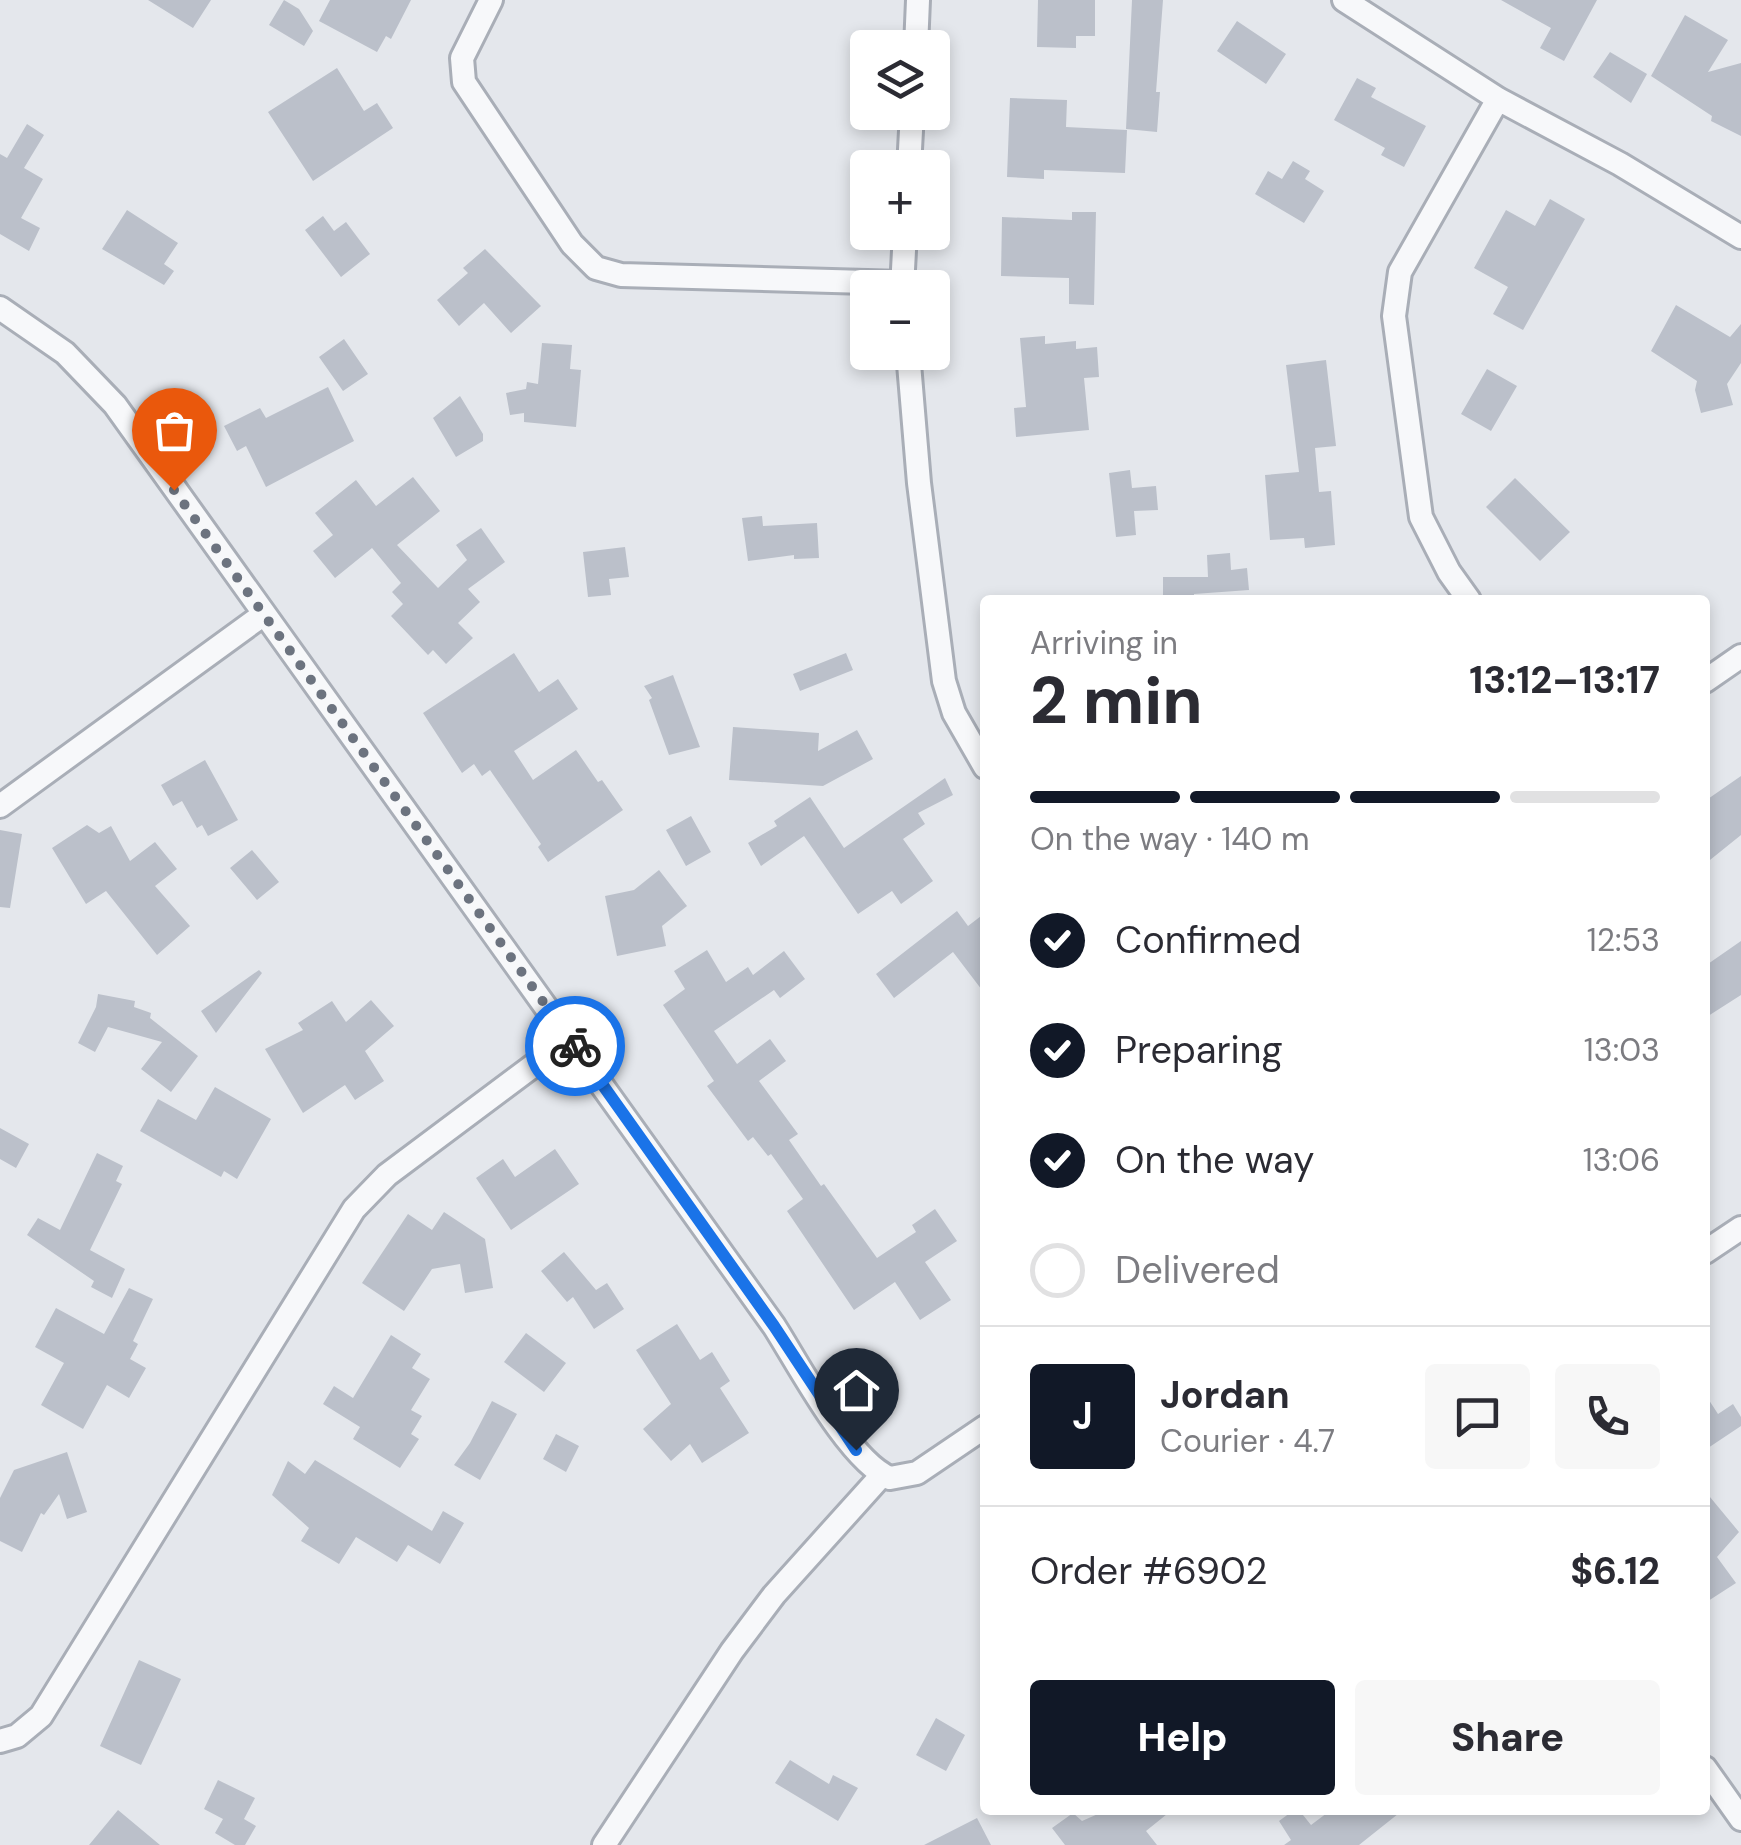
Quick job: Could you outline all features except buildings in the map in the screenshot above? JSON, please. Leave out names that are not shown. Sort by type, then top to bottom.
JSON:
[{"type":"street","points":[[491,0],[462,58],[464,82],[572,244],[596,268],[620,276],[850,283]]},
{"type":"street","points":[[917,30],[918,0]]},
{"type":"street","points":[[1344,0],[1498,99],[1605,155],[1741,237]]},
{"type":"street","points":[[1466,595],[1421,517],[1395,300],[1400,272],[1498,99]]},
{"type":"street","points":[[0,308],[65,353],[105,394],[569,1038],[863,1458],[890,1478],[917,1474],[980,1430]]},
{"type":"street","points":[[910,370],[944,682],[954,713],[980,758]]},
{"type":"street","points":[[0,806],[264,614]]},
{"type":"street","points":[[1710,678],[1741,656]]},
{"type":"street","points":[[0,1741],[17,1736],[42,1716],[361,1201],[387,1175],[569,1038]]},
{"type":"street","points":[[1710,1249],[1741,1228]]},
{"type":"street","points":[[604,1845],[725,1660],[774,1595],[882,1475]]},
{"type":"street","points":[[1710,1775],[1741,1819]]},
{"type":"way so far","points":[[174,490],[575,1046]]},
{"type":"route","points":[[575,1046],[774,1326],[856,1450]]}]
